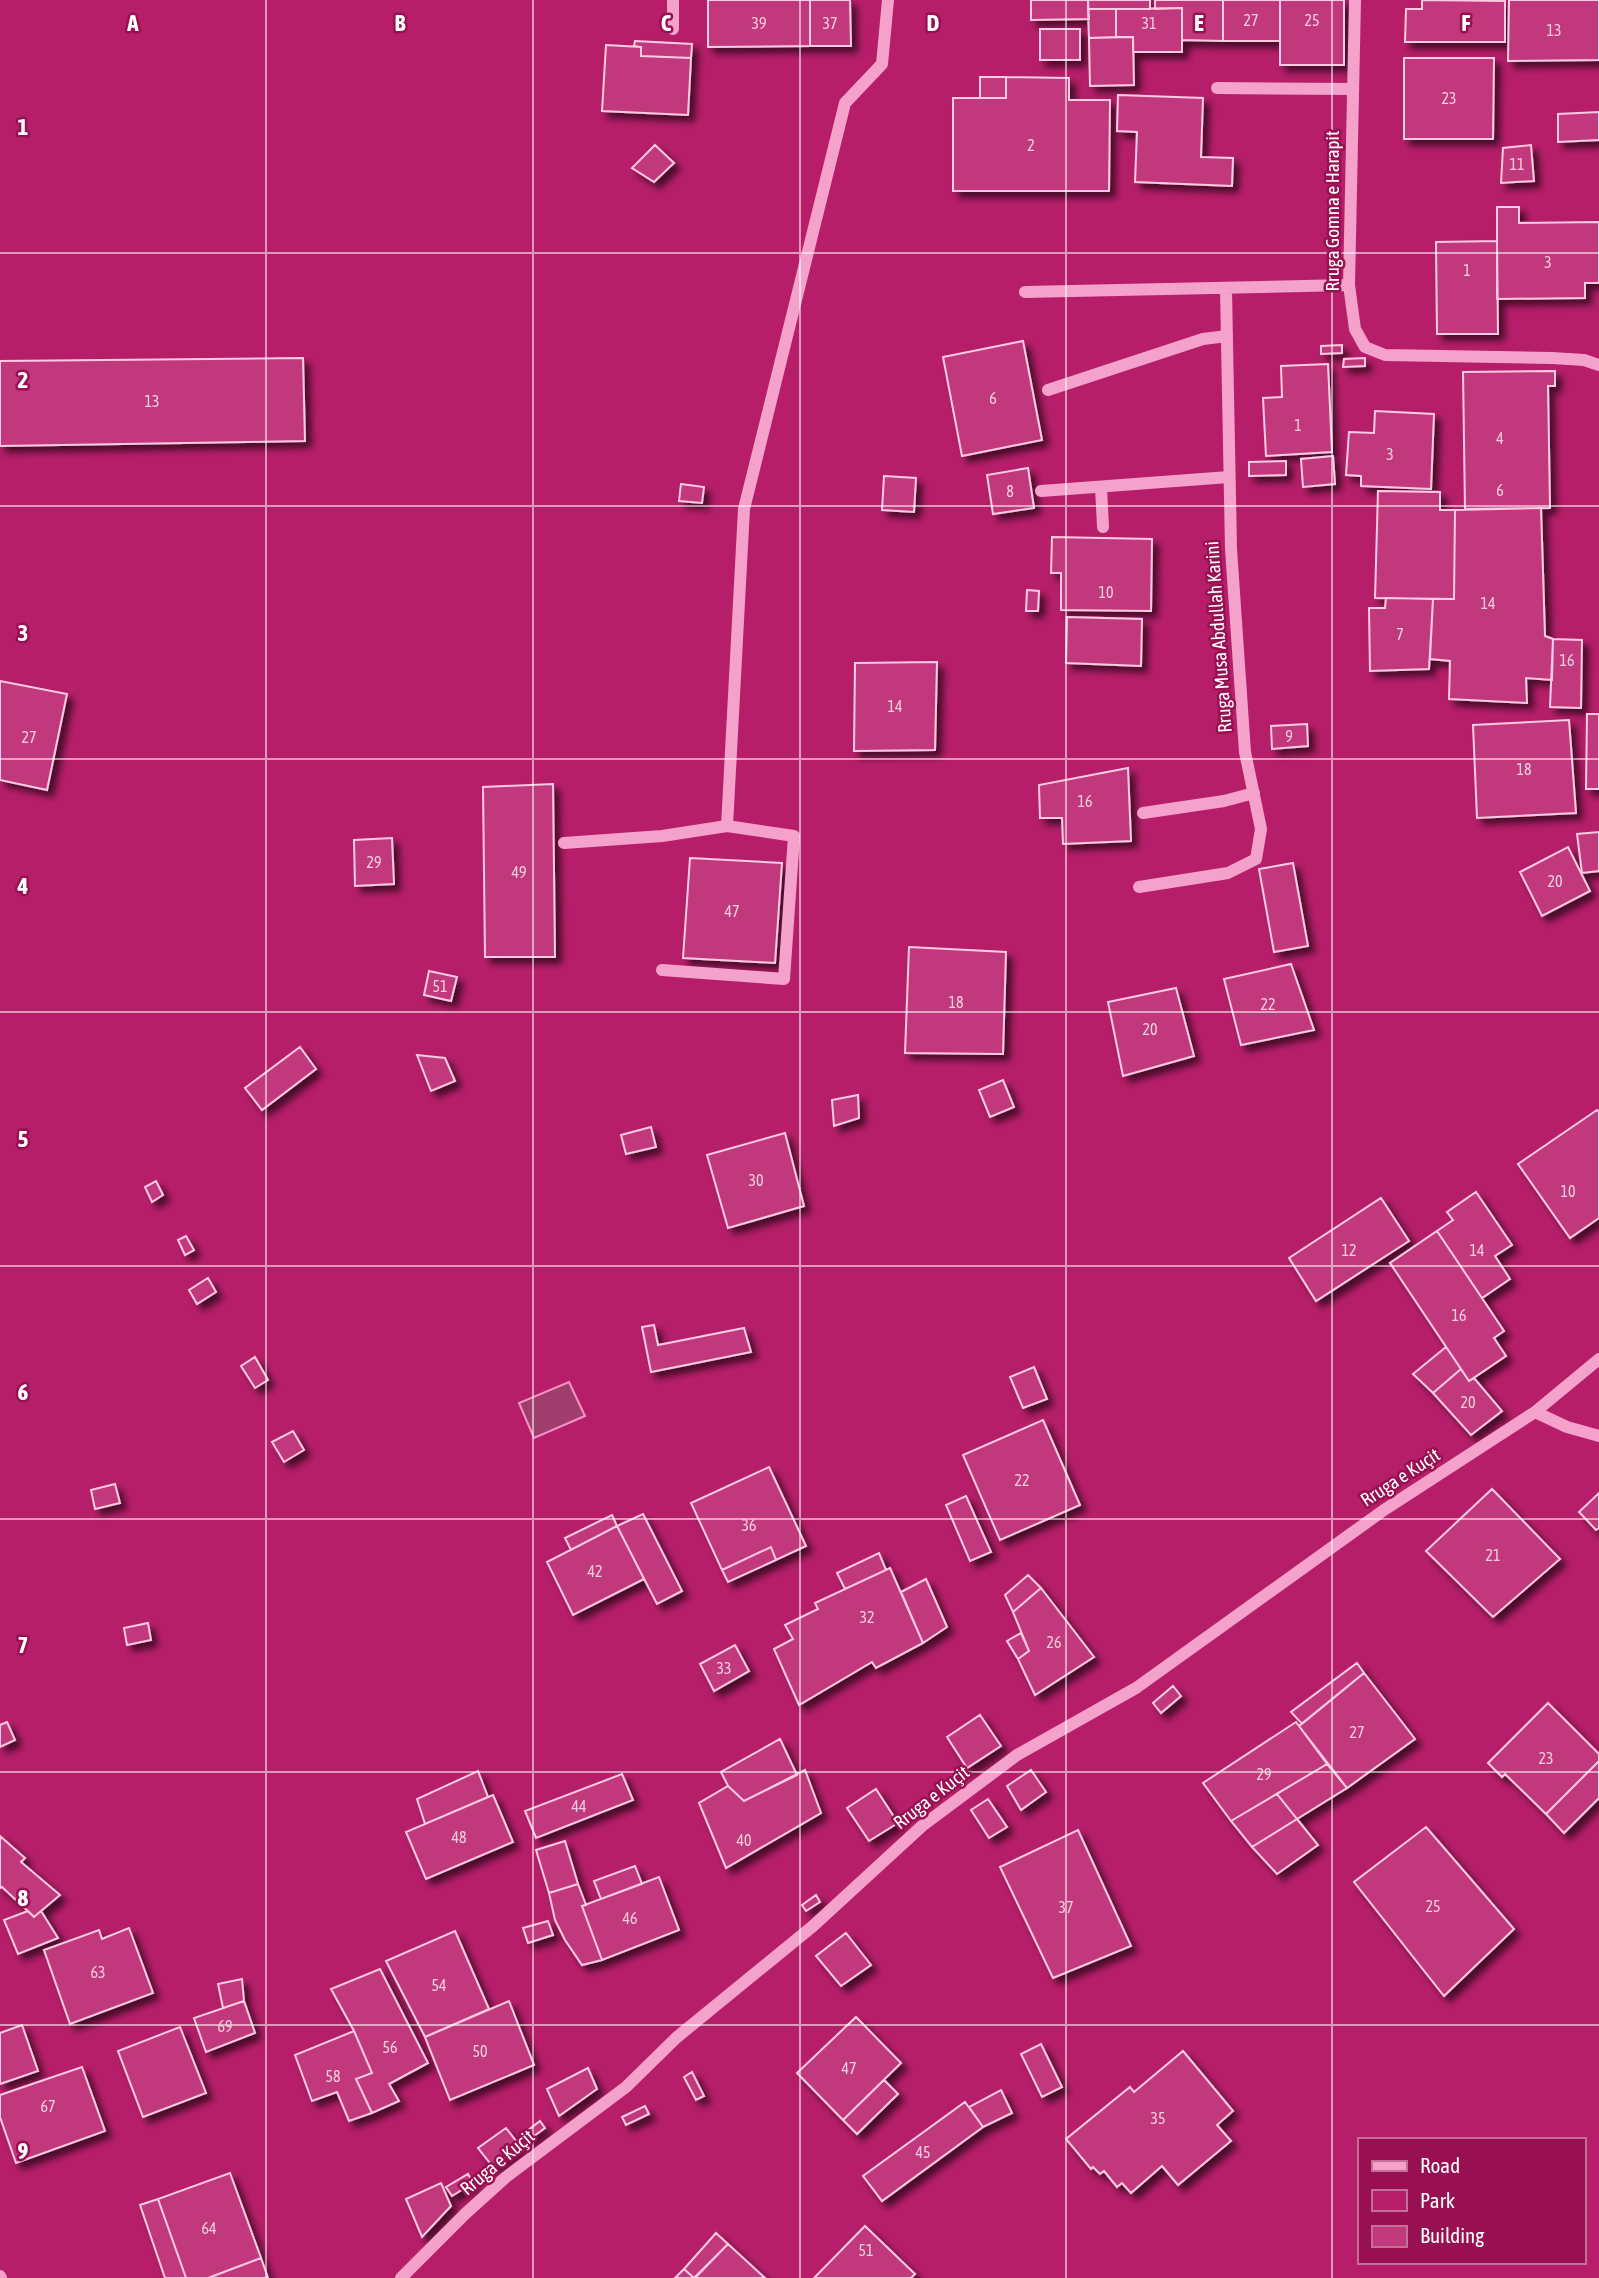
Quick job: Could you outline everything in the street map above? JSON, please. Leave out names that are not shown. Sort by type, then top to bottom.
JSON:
[{"type":"street","points":[[673,30],[674,0]]},
{"type":"street","points":[[727,826],[744,509],[845,103],[882,64],[888,0]]},
{"type":"street","name":"Rruga Gomna e Harapit","points":[[1354,0],[1349,285],[1355,329],[1365,346],[1385,355],[1552,358],[1584,360],[1599,365]]},
{"type":"street","points":[[1217,88],[1353,89]]},
{"type":"street","points":[[1025,292],[1349,285]]},
{"type":"street","name":"Rruga Musa Abdullah Karini","points":[[1139,887],[1228,873],[1256,859],[1261,830],[1245,752],[1231,549],[1226,289]]},
{"type":"street","points":[[1048,390],[1203,339],[1227,336]]},
{"type":"street","points":[[1041,491],[1229,477]]},
{"type":"street","points":[[1101,487],[1102,527]]},
{"type":"street","points":[[1143,813],[1224,801],[1254,793]]},
{"type":"street","points":[[564,843],[663,836],[727,826],[794,836],[784,979],[662,970]]},
{"type":"street","name":"Rruga e Kuçit","points":[[401,2278],[506,2177],[626,2087],[676,2038],[813,1926],[922,1826],[1017,1755],[1136,1688],[1384,1510],[1535,1412],[1599,1359]]},
{"type":"street","points":[[1535,1412],[1567,1427],[1599,1436]]},
{"type":"green space","points":[[0,0],[1599,0],[1599,2278],[0,2278]]},
{"type":"shaded area","points":[[569,1382],[585,1416],[534,1438],[519,1403]]},
{"type":"building","points":[[708,0],[810,0],[810,46],[708,47]]},
{"type":"building","points":[[810,0],[850,0],[851,46],[810,46]]},
{"type":"building","points":[[1031,0],[1088,0],[1089,19],[1031,20]]},
{"type":"building","points":[[1088,0],[1150,0],[1150,9],[1088,9]]},
{"type":"building","points":[[1155,0],[1223,0],[1223,41],[1182,40],[1182,8],[1155,9]]},
{"type":"building","points":[[1223,0],[1280,0],[1280,41],[1223,41]]},
{"type":"building","points":[[1280,0],[1344,0],[1344,65],[1280,65]]},
{"type":"building","points":[[1422,0],[1505,1],[1505,42],[1405,42],[1406,9],[1422,9]]},
{"type":"building","points":[[1509,0],[1599,0],[1599,60],[1508,61]]},
{"type":"building","points":[[1182,8],[1182,52],[1133,52],[1133,37],[1116,37],[1116,9]]},
{"type":"building","points":[[1088,9],[1116,9],[1116,37],[1089,38]]},
{"type":"building","points":[[1040,29],[1080,29],[1080,60],[1040,60]]},
{"type":"building","points":[[1133,37],[1134,85],[1090,86],[1089,38]]},
{"type":"building","points":[[635,41],[692,44],[691,58],[641,56],[641,47],[634,46]]},
{"type":"building","points":[[606,45],[641,47],[641,56],[691,58],[688,115],[602,111]]},
{"type":"building","points":[[1404,58],[1494,58],[1493,139],[1404,139]]},
{"type":"building","points":[[980,77],[1006,77],[1006,98],[980,98]]},
{"type":"building","points":[[1006,77],[1069,78],[1069,100],[1110,100],[1109,191],[953,191],[953,98],[1006,98]]},
{"type":"building","points":[[1118,95],[1203,98],[1201,157],[1233,158],[1232,186],[1135,182],[1137,132],[1117,131]]},
{"type":"building","points":[[1599,112],[1599,140],[1558,142],[1558,114]]},
{"type":"building","points":[[655,145],[674,163],[654,182],[632,168]]},
{"type":"building","points":[[1531,145],[1534,181],[1501,183],[1503,148]]},
{"type":"building","points":[[1497,207],[1519,207],[1519,223],[1599,222],[1599,283],[1585,283],[1585,298],[1497,299]]},
{"type":"building","points":[[1497,241],[1498,334],[1437,334],[1436,242]]},
{"type":"building","points":[[1023,341],[1042,440],[962,456],[943,357]]},
{"type":"building","points":[[1342,345],[1342,353],[1321,354],[1321,346]]},
{"type":"building","points":[[303,358],[305,441],[0,446],[0,361]]},
{"type":"building","points":[[1365,358],[1365,366],[1343,367],[1344,359]]},
{"type":"building","points":[[1328,364],[1332,452],[1266,456],[1263,398],[1282,397],[1281,366]]},
{"type":"building","points":[[1555,371],[1555,386],[1548,386],[1550,508],[1465,509],[1463,372]]},
{"type":"building","points":[[1375,411],[1434,414],[1431,489],[1361,486],[1361,476],[1346,475],[1349,432],[1374,433]]},
{"type":"building","points":[[1333,456],[1335,484],[1303,487],[1301,459]]},
{"type":"building","points":[[1286,461],[1286,475],[1249,476],[1249,462]]},
{"type":"building","points":[[1028,468],[1034,508],[993,514],[987,475]]},
{"type":"building","points":[[884,476],[916,478],[914,512],[882,510]]},
{"type":"building","points":[[681,484],[704,487],[702,503],[679,501]]},
{"type":"building","points":[[1378,491],[1440,492],[1440,510],[1455,510],[1454,599],[1375,598]]},
{"type":"building","points":[[1541,508],[1545,636],[1553,639],[1552,680],[1526,678],[1527,703],[1449,699],[1450,661],[1430,659],[1433,599],[1454,599],[1455,510]]},
{"type":"building","points":[[1052,537],[1152,539],[1151,611],[1061,610],[1061,573],[1051,573]]},
{"type":"building","points":[[1027,590],[1039,591],[1038,611],[1026,611]]},
{"type":"building","points":[[1386,598],[1433,599],[1429,669],[1370,671],[1369,608],[1385,608]]},
{"type":"building","points":[[1067,617],[1142,619],[1141,666],[1066,663]]},
{"type":"building","points":[[1553,639],[1582,640],[1581,708],[1550,707]]},
{"type":"building","points":[[937,662],[935,750],[854,751],[855,663]]},
{"type":"building","points":[[0,681],[67,694],[47,790],[0,780]]},
{"type":"building","points":[[1587,714],[1599,714],[1599,789],[1586,789]]},
{"type":"building","points":[[1569,720],[1576,813],[1477,818],[1473,725]]},
{"type":"building","points":[[1307,724],[1308,746],[1272,749],[1271,726]]},
{"type":"building","points":[[1128,768],[1131,841],[1063,844],[1062,818],[1040,818],[1039,785]]},
{"type":"building","points":[[553,784],[555,957],[485,957],[483,787]]},
{"type":"building","points":[[1599,832],[1599,871],[1582,873],[1577,834]]},
{"type":"building","points":[[392,838],[394,884],[355,886],[354,840]]},
{"type":"building","points":[[1568,847],[1590,891],[1542,916],[1520,872]]},
{"type":"building","points":[[690,858],[782,863],[775,963],[683,958]]},
{"type":"building","points":[[1293,863],[1308,946],[1274,952],[1259,869]]},
{"type":"building","points":[[909,947],[1006,952],[1003,1054],[905,1053]]},
{"type":"building","points":[[1291,964],[1314,1030],[1241,1045],[1224,979]]},
{"type":"building","points":[[429,971],[457,977],[451,1001],[424,995]]},
{"type":"building","points":[[1176,988],[1194,1056],[1123,1076],[1108,1002]]},
{"type":"building","points":[[300,1047],[316,1069],[262,1110],[245,1088]]},
{"type":"building","points":[[417,1055],[445,1058],[455,1081],[431,1091]]},
{"type":"building","points":[[1003,1080],[1014,1107],[990,1117],[979,1090]]},
{"type":"building","points":[[858,1095],[859,1118],[834,1126],[832,1100]]},
{"type":"building","points":[[1597,1110],[1599,1218],[1570,1238],[1518,1164]]},
{"type":"building","points":[[651,1127],[656,1147],[626,1154],[621,1135]]},
{"type":"building","points":[[785,1133],[804,1206],[728,1228],[707,1155]]},
{"type":"building","points":[[156,1181],[163,1195],[152,1202],[145,1187]]},
{"type":"building","points":[[1476,1192],[1512,1245],[1495,1256],[1510,1279],[1482,1298],[1437,1231],[1453,1220],[1447,1212]]},
{"type":"building","points":[[1381,1198],[1409,1241],[1316,1301],[1289,1258]]},
{"type":"building","points":[[1437,1231],[1504,1331],[1494,1338],[1506,1356],[1469,1381],[1390,1263]]},
{"type":"building","points":[[186,1236],[194,1250],[185,1255],[178,1240]]},
{"type":"building","points":[[208,1278],[216,1292],[197,1304],[189,1290]]},
{"type":"building","points":[[654,1325],[658,1345],[744,1328],[751,1352],[651,1372],[642,1327]]},
{"type":"building","points":[[1446,1347],[1461,1369],[1433,1393],[1413,1374]]},
{"type":"building","points":[[255,1357],[268,1380],[255,1388],[241,1366]]},
{"type":"building","points":[[1034,1367],[1047,1399],[1023,1408],[1010,1377]]},
{"type":"building","points":[[1461,1369],[1469,1381],[1474,1378],[1502,1411],[1471,1435],[1433,1393]]},
{"type":"building","points":[[1043,1420],[1080,1505],[1000,1540],[963,1455]]},
{"type":"building","points":[[293,1431],[304,1450],[284,1462],[272,1442]]},
{"type":"building","points":[[769,1467],[806,1546],[776,1560],[771,1547],[722,1570],[691,1503]]},
{"type":"building","points":[[115,1484],[120,1503],[95,1509],[91,1490]]},
{"type":"building","points":[[1492,1489],[1560,1559],[1493,1617],[1426,1551]]},
{"type":"building","points":[[1599,1493],[1599,1528],[1596,1530],[1579,1512]]},
{"type":"building","points":[[966,1496],[991,1552],[970,1561],[946,1505]]},
{"type":"building","points":[[643,1514],[682,1591],[657,1604],[617,1526]]},
{"type":"building","points":[[612,1515],[617,1526],[571,1550],[565,1538]]},
{"type":"building","points":[[617,1526],[644,1579],[573,1615],[547,1562]]},
{"type":"building","points":[[771,1547],[776,1560],[728,1582],[722,1570]]},
{"type":"building","points":[[879,1553],[886,1570],[845,1589],[837,1573]]},
{"type":"building","points":[[890,1568],[923,1643],[876,1668],[872,1662],[799,1705],[774,1649],[793,1639],[785,1625],[818,1609],[815,1603]]},
{"type":"building","points":[[1028,1575],[1041,1588],[1013,1612],[1005,1595]]},
{"type":"building","points":[[926,1579],[947,1627],[923,1643],[901,1592]]},
{"type":"building","points":[[1041,1588],[1094,1657],[1035,1695],[1018,1659],[1029,1651],[1013,1612]]},
{"type":"building","points":[[148,1623],[151,1640],[127,1645],[124,1628]]},
{"type":"building","points":[[1021,1633],[1029,1651],[1018,1659],[1007,1641]]},
{"type":"building","points":[[735,1645],[749,1671],[714,1691],[700,1664]]},
{"type":"building","points":[[1357,1663],[1364,1673],[1302,1724],[1291,1712]]},
{"type":"building","points":[[1364,1673],[1415,1739],[1347,1788],[1299,1726]]},
{"type":"building","points":[[1173,1686],[1181,1696],[1161,1713],[1153,1703]]},
{"type":"building","points":[[1548,1703],[1599,1754],[1599,1761],[1546,1814],[1505,1774],[1502,1777],[1488,1763]]},
{"type":"building","points":[[980,1715],[1001,1746],[967,1768],[947,1737]]},
{"type":"building","points":[[7,1722],[15,1740],[0,1747],[0,1725]]},
{"type":"building","points":[[1296,1722],[1327,1764],[1231,1821],[1203,1783]]},
{"type":"building","points":[[780,1739],[797,1775],[744,1801],[728,1786],[721,1772]]},
{"type":"building","points":[[1599,1761],[1599,1798],[1564,1833],[1546,1814]]},
{"type":"building","points":[[1327,1764],[1347,1788],[1297,1819],[1277,1794]]},
{"type":"building","points":[[805,1770],[821,1813],[726,1868],[699,1803],[728,1786],[744,1801]]},
{"type":"building","points":[[1031,1770],[1046,1792],[1021,1810],[1007,1786]]},
{"type":"building","points":[[478,1771],[488,1797],[425,1824],[417,1799]]},
{"type":"building","points":[[622,1774],[633,1800],[536,1838],[525,1811]]},
{"type":"building","points":[[876,1789],[898,1823],[869,1841],[847,1808]]},
{"type":"building","points":[[1277,1794],[1297,1819],[1252,1847],[1231,1821]]},
{"type":"building","points":[[493,1795],[513,1842],[426,1879],[406,1832]]},
{"type":"building","points":[[988,1799],[1007,1827],[989,1838],[971,1810]]},
{"type":"building","points":[[1297,1819],[1318,1845],[1277,1874],[1252,1847]]},
{"type":"building","points":[[1426,1827],[1514,1929],[1444,1996],[1354,1882]]},
{"type":"building","points":[[1078,1830],[1131,1946],[1053,1978],[1000,1867]]},
{"type":"building","points":[[0,1836],[25,1858],[21,1862],[60,1895],[34,1917],[0,1888]]},
{"type":"building","points":[[565,1841],[578,1884],[549,1893],[536,1850]]},
{"type":"building","points":[[635,1866],[642,1884],[601,1899],[594,1881]]},
{"type":"building","points":[[659,1877],[679,1930],[602,1960],[582,1906]]},
{"type":"building","points":[[578,1884],[586,1905],[582,1906],[602,1960],[582,1965],[555,1920],[549,1893]]},
{"type":"building","points":[[816,1895],[820,1902],[806,1911],[802,1905]]},
{"type":"building","points":[[28,1911],[34,1917],[41,1911],[58,1938],[18,1954],[4,1920]]},
{"type":"building","points":[[548,1921],[553,1935],[528,1943],[523,1928]]},
{"type":"building","points":[[129,1928],[153,1993],[70,2024],[44,1950],[99,1930],[102,1939]]},
{"type":"building","points":[[455,1931],[489,2009],[425,2037],[386,1961]]},
{"type":"building","points":[[846,1933],[871,1965],[841,1986],[816,1956]]},
{"type":"building","points":[[380,1969],[428,2063],[389,2084],[399,2101],[372,2113],[356,2079],[372,2073],[354,2031],[331,1989]]},
{"type":"building","points":[[242,1979],[244,2001],[223,2008],[218,1984]]},
{"type":"building","points":[[244,2001],[255,2033],[206,2052],[194,2018]]},
{"type":"building","points":[[509,2001],[534,2065],[450,2100],[425,2037]]},
{"type":"building","points":[[856,2017],[901,2063],[843,2120],[797,2073]]},
{"type":"building","points":[[22,2025],[38,2071],[0,2084],[0,2033]]},
{"type":"building","points":[[180,2027],[206,2093],[143,2117],[118,2051]]},
{"type":"building","points":[[354,2031],[372,2073],[356,2079],[372,2113],[349,2121],[337,2092],[312,2101],[295,2055]]},
{"type":"building","points":[[1041,2044],[1062,2087],[1042,2097],[1021,2054]]},
{"type":"building","points":[[1183,2051],[1233,2111],[1217,2125],[1231,2141],[1178,2185],[1162,2166],[1131,2193],[1122,2183],[1117,2187],[1104,2171],[1100,2174],[1093,2167],[1091,2169],[1066,2139],[1130,2087],[1134,2092]]},
{"type":"building","points":[[82,2067],[105,2131],[16,2163],[0,2117],[0,2095]]},
{"type":"building","points":[[588,2068],[597,2089],[559,2116],[547,2089]]},
{"type":"building","points":[[692,2072],[704,2096],[696,2100],[684,2077]]},
{"type":"building","points":[[884,2080],[898,2094],[857,2134],[843,2120]]},
{"type":"building","points":[[1001,2090],[1012,2113],[983,2127],[969,2107]]},
{"type":"building","points":[[965,2102],[983,2127],[882,2201],[863,2176]]},
{"type":"building","points":[[645,2106],[649,2114],[626,2125],[622,2117]]},
{"type":"building","points":[[540,2121],[545,2128],[527,2141],[522,2135]]},
{"type":"building","points":[[506,2128],[520,2146],[493,2167],[478,2148]]},
{"type":"building","points":[[230,2173],[261,2258],[208,2278],[186,2278],[158,2199]]},
{"type":"building","points":[[468,2174],[473,2183],[452,2196],[446,2187]]},
{"type":"building","points":[[441,2183],[451,2206],[422,2237],[406,2199]]},
{"type":"building","points":[[158,2199],[186,2278],[165,2278],[140,2205]]},
{"type":"building","points":[[865,2226],[915,2274],[911,2278],[814,2278]]},
{"type":"building","points":[[716,2233],[728,2244],[694,2278],[684,2269]]},
{"type":"building","points":[[728,2244],[765,2278],[695,2278]]},
{"type":"building","points":[[261,2258],[268,2278],[208,2278]]},
{"type":"building","points":[[684,2269],[694,2278],[675,2278]]}]
